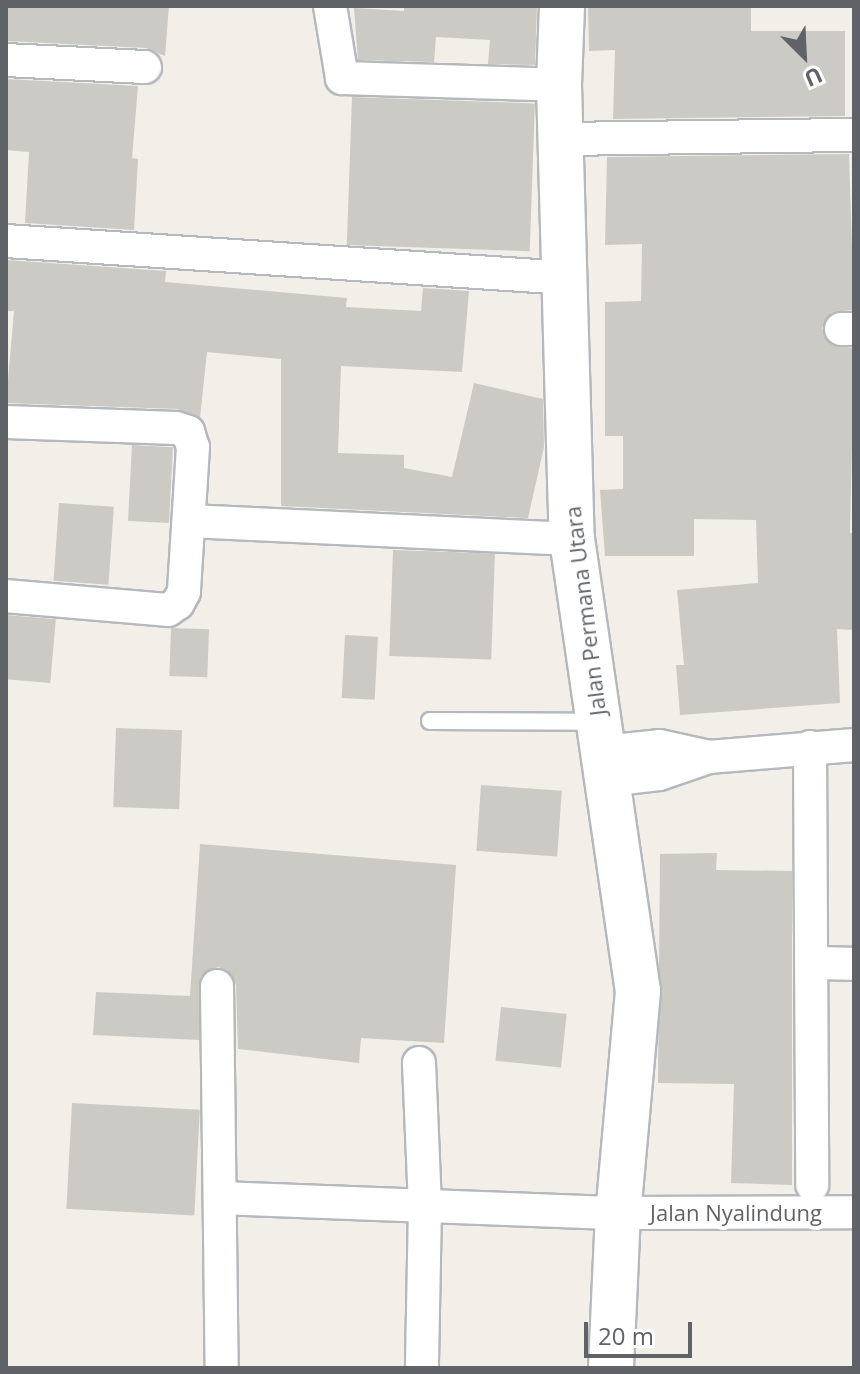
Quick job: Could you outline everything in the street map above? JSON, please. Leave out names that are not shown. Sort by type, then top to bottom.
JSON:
[{"type":"street","points":[[330,6],[342,78],[559,85]]},
{"type":"street","name":"Jalan Permana Utara","points":[[562,6],[559,85],[567,278],[572,539],[638,991],[618,1213],[611,1368]]},
{"type":"street","points":[[6,60],[145,67]]},
{"type":"street","points":[[561,139],[854,135]]},
{"type":"street","points":[[6,241],[567,278]]},
{"type":"street","points":[[6,422],[188,432],[193,447],[184,592],[168,610],[6,596]]},
{"type":"street","points":[[189,521],[572,539]]},
{"type":"street","points":[[604,751],[659,774],[709,757],[854,745]]},
{"type":"street","points":[[810,747],[814,963],[812,1185]]},
{"type":"street","points":[[814,963],[854,964]]},
{"type":"street","points":[[217,986],[222,1368]]},
{"type":"street","points":[[419,1063],[425,1206],[422,1368]]},
{"type":"street","name":"Jalan Nyalindung","points":[[220,1198],[618,1213],[854,1212]]},
{"type":"lane","points":[[430,721],[604,751]]},
{"type":"building","points":[[6,6],[169,6],[165,56],[146,48],[6,41]]},
{"type":"building","points":[[404,6],[537,6],[535,65],[488,64],[490,40],[436,37],[434,62],[358,60],[354,8],[404,11]]},
{"type":"building","points":[[588,6],[751,6],[751,31],[845,31],[845,116],[613,119],[615,50],[589,51]]},
{"type":"building","points":[[6,79],[138,86],[132,158],[138,159],[134,230],[25,223],[29,152],[6,150]]},
{"type":"building","points":[[352,97],[535,103],[530,251],[347,245]]},
{"type":"building","points":[[849,154],[854,310],[832,312],[822,328],[831,345],[854,348],[850,533],[854,533],[854,630],[837,629],[840,703],[680,715],[676,665],[684,665],[677,590],[758,583],[756,520],[694,519],[694,556],[605,556],[600,490],[623,489],[623,436],[605,436],[605,302],[641,301],[642,244],[605,245],[607,157]]},
{"type":"building","points":[[6,260],[166,271],[165,282],[347,298],[346,307],[421,311],[423,288],[469,291],[462,372],[341,366],[338,453],[404,455],[404,468],[452,477],[474,383],[543,399],[544,447],[528,518],[281,506],[281,359],[207,352],[200,418],[177,409],[6,403],[14,311],[6,311]]},
{"type":"building","points":[[132,445],[173,447],[169,523],[128,521]]},
{"type":"building","points":[[59,503],[114,507],[108,585],[54,581]]},
{"type":"building","points":[[393,550],[495,554],[491,659],[389,656]]},
{"type":"building","points":[[6,615],[56,619],[50,683],[6,679]]},
{"type":"building","points":[[171,628],[209,629],[207,677],[169,676]]},
{"type":"building","points":[[345,635],[378,637],[375,700],[342,698]]},
{"type":"building","points":[[116,728],[182,730],[179,809],[113,807]]},
{"type":"building","points":[[481,785],[562,791],[557,856],[476,851]]},
{"type":"building","points":[[200,844],[456,865],[444,1043],[361,1038],[359,1063],[238,1049],[236,985],[227,970],[218,967],[200,977],[199,1040],[93,1035],[96,992],[190,996]]},
{"type":"building","points":[[717,853],[716,870],[792,871],[792,1185],[731,1183],[734,1084],[658,1083],[660,854]]},
{"type":"building","points":[[501,1007],[567,1014],[561,1068],[495,1061]]},
{"type":"building","points":[[72,1103],[200,1110],[194,1216],[66,1209]]}]
